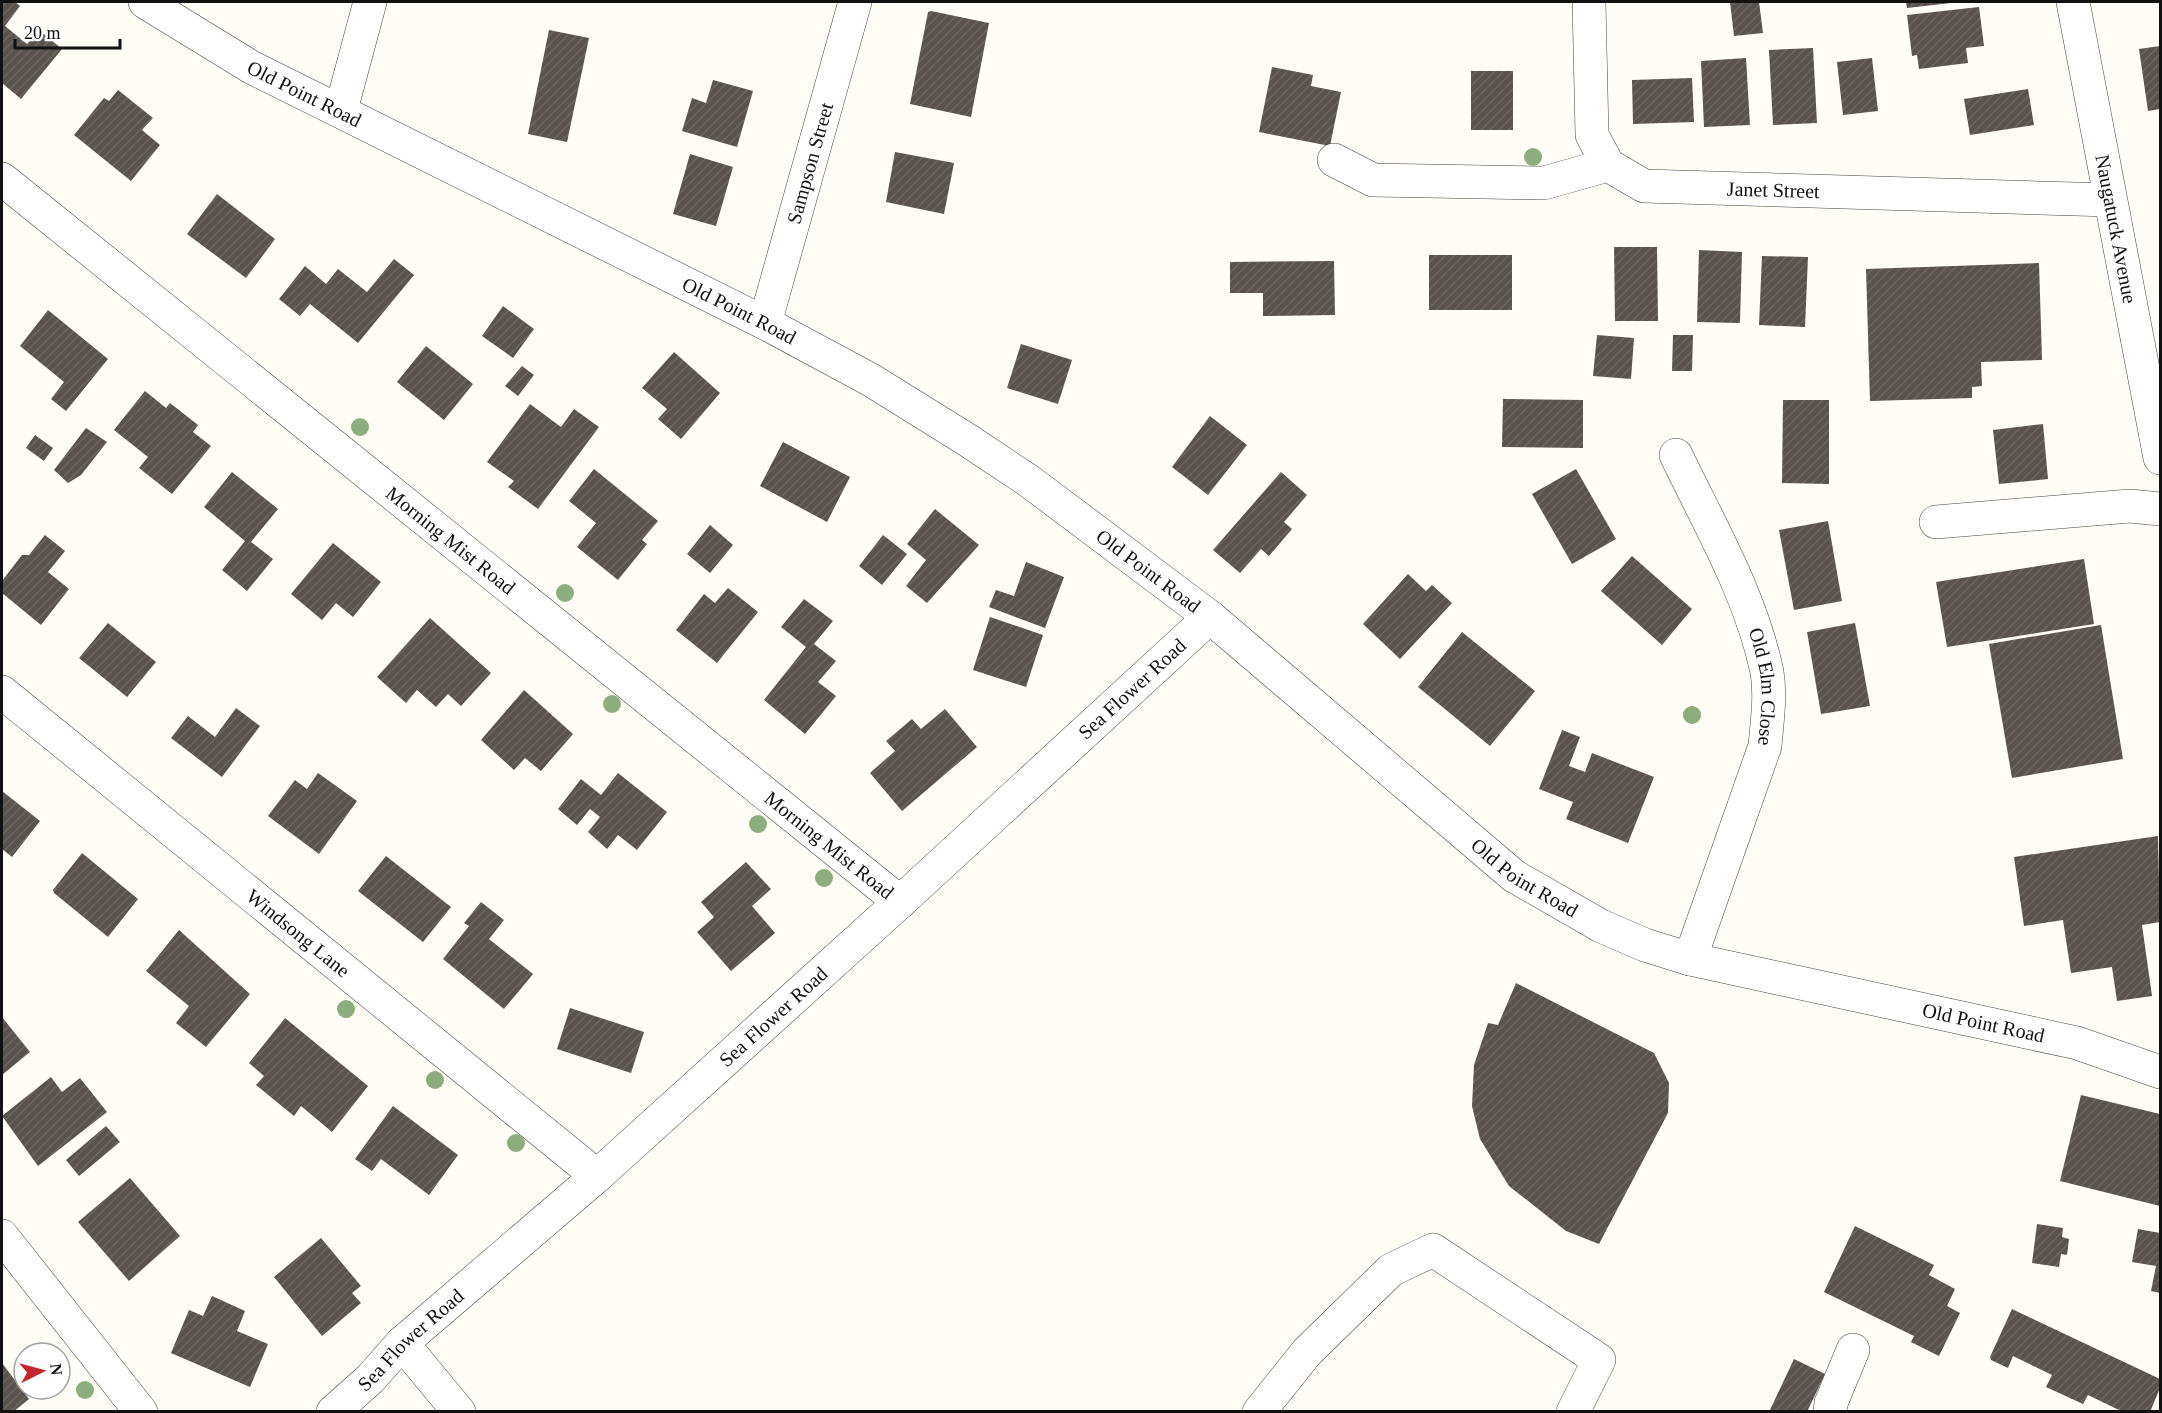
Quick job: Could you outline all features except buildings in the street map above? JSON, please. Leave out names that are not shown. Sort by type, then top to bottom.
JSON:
[{"type":"street","name":"Old Point Road","points":[[145,2],[250,67],[341,110],[765,323],[871,380],[969,441],[1029,481],[1210,617],[1514,876],[1601,926],[1645,945],[1690,959],[2077,1043],[2160,1072]]},
{"type":"street","points":[[341,110],[369,2]]},
{"type":"street","name":"Sampson Street","points":[[765,323],[855,2]]},
{"type":"street","points":[[1334,160],[1372,180],[1544,183],[1608,165],[1592,135],[1589,2]]},
{"type":"street","name":"Naugatuck Avenue","points":[[2073,2],[2160,458]]},
{"type":"street","name":"Janet Street","points":[[1608,165],[1644,186],[2110,200]]},
{"type":"street","name":"Morning Mist Road","points":[[2,179],[900,903]]},
{"type":"street","name":"Old Elm Close","points":[[1676,455],[1733,574],[1752,623],[1767,674],[1768,709],[1765,746],[1690,959]]},
{"type":"street","points":[[1936,522],[2130,506],[2160,509]]},
{"type":"street","name":"Sea Flower Road","points":[[333,1412],[370,1379],[402,1343],[597,1176],[900,903],[1210,617]]},
{"type":"street","name":"Windsong Lane","points":[[2,692],[597,1176]]},
{"type":"street","points":[[2,1236],[141,1412]]},
{"type":"street","points":[[1260,1411],[1307,1352],[1390,1270],[1433,1250],[1599,1360],[1573,1412]]},
{"type":"street","points":[[402,1343],[459,1412]]},
{"type":"street","points":[[1830,1412],[1831,1403],[1853,1350]]}]
